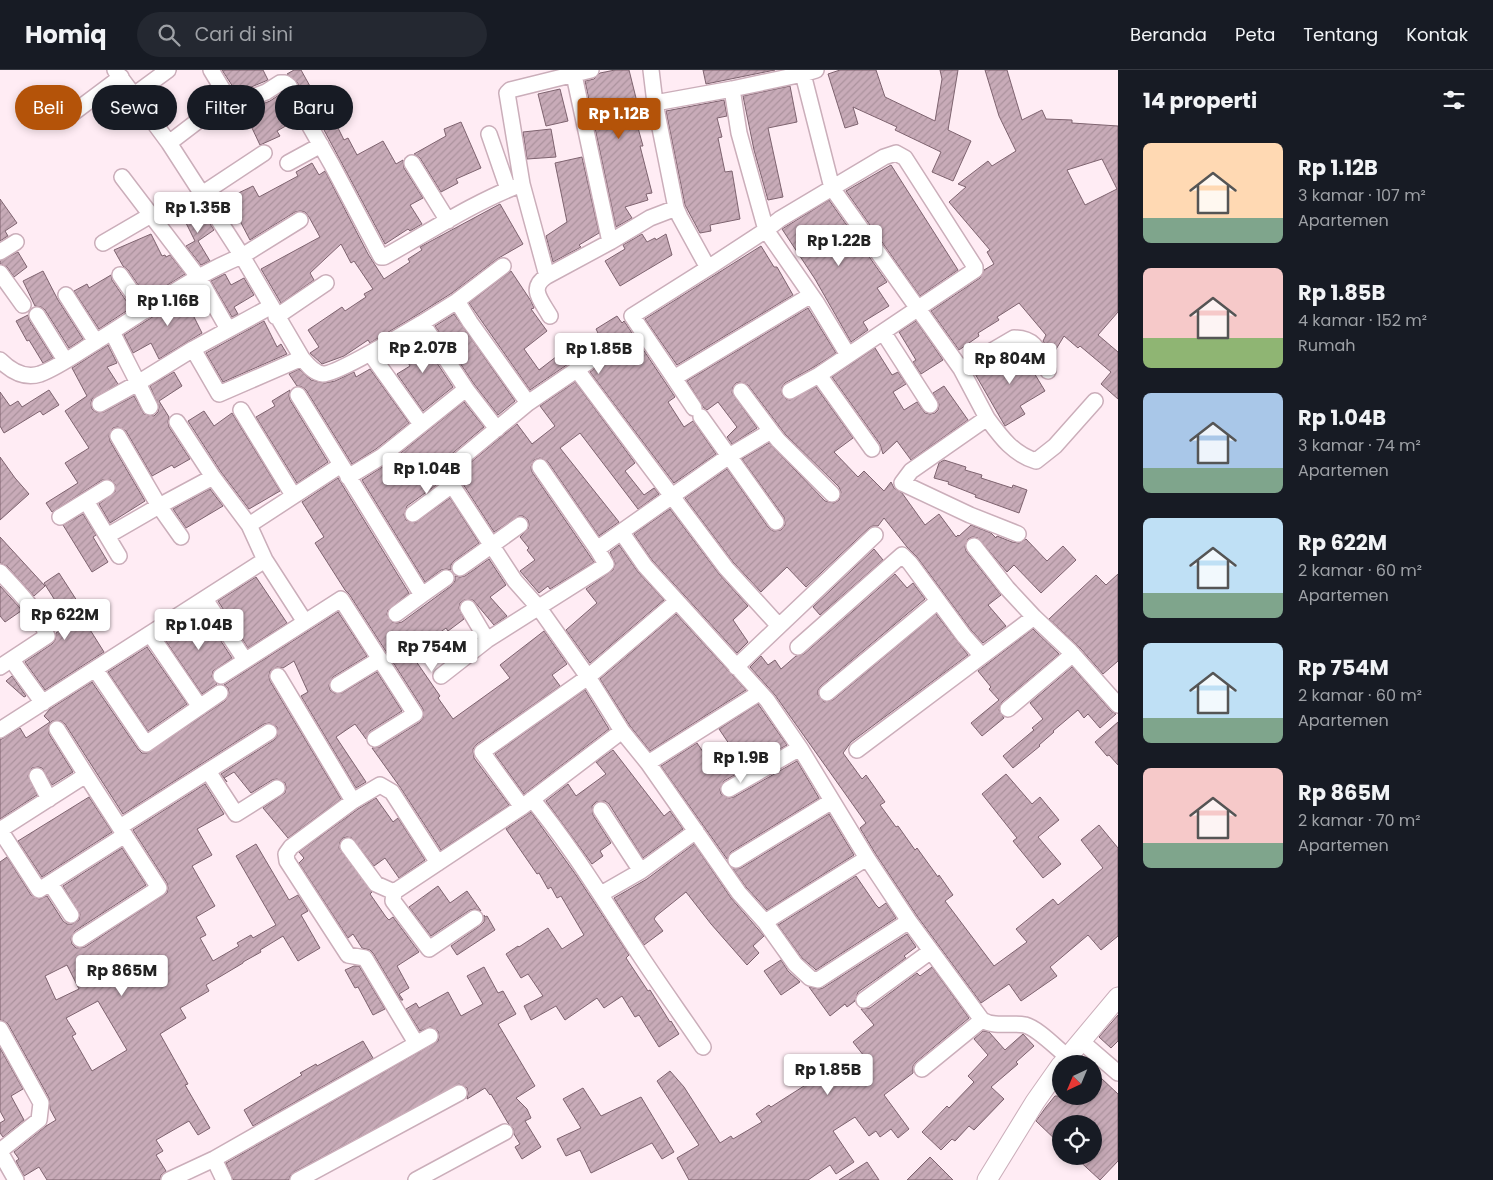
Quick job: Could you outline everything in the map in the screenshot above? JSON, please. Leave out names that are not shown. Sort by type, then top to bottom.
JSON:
[{"type":"street","points":[[148,85],[168,70]]},
{"type":"street","points":[[211,70],[232,102],[237,103],[266,92],[280,83],[285,83],[289,86],[381,257],[515,186]]},
{"type":"street","points":[[515,186],[508,91],[592,70]]},
{"type":"street","points":[[651,70],[655,104],[676,208],[708,268]]},
{"type":"street","points":[[655,104],[809,72],[832,188],[961,369],[987,418],[1004,440],[1014,450],[1036,461],[1056,446],[1095,401]]},
{"type":"street","points":[[82,105],[118,74],[126,85]]},
{"type":"street","points":[[574,75],[610,242]]},
{"type":"street","points":[[732,89],[739,133],[766,230],[811,294],[848,355]]},
{"type":"street","points":[[169,143],[187,129]]},
{"type":"street","points":[[160,130],[242,256],[273,312],[302,358],[313,370],[323,374],[370,353],[422,323],[456,301],[503,266]]},
{"type":"street","points":[[489,134],[515,186],[548,276]]},
{"type":"street","points":[[288,163],[321,146]]},
{"type":"street","points":[[202,194],[264,153]]},
{"type":"street","points":[[776,522],[632,316],[766,230],[780,219],[884,157],[896,153],[905,158],[975,267],[974,271],[819,375],[790,392]]},
{"type":"street","points":[[412,163],[448,221]]},
{"type":"street","points":[[122,177],[198,278],[228,330]]},
{"type":"street","points":[[550,316],[536,292],[537,285],[541,280],[650,218],[676,208]]},
{"type":"street","points":[[103,243],[150,215]]},
{"type":"street","points":[[0,360],[9,369],[21,375],[40,374],[96,342],[198,278],[242,256],[300,220]]},
{"type":"street","points":[[0,252],[16,242]]},
{"type":"street","points":[[0,273],[23,305]]},
{"type":"street","points":[[120,275],[145,311]]},
{"type":"street","points":[[100,404],[228,330],[273,312],[326,284]]},
{"type":"street","points":[[674,378],[811,294]]},
{"type":"street","points":[[66,295],[96,342]]},
{"type":"street","points":[[456,301],[528,403]]},
{"type":"street","points":[[37,316],[66,360]]},
{"type":"street","points":[[422,323],[466,389],[497,429]]},
{"type":"street","points":[[112,332],[150,407]]},
{"type":"street","points":[[883,332],[930,405]]},
{"type":"street","points":[[961,369],[1014,338],[1023,338],[1035,344],[1048,370]]},
{"type":"street","points":[[607,349],[528,403],[453,465],[449,469],[452,485],[515,581],[539,608],[588,677],[622,731],[648,763],[739,893],[765,922],[799,969],[810,978],[818,980],[909,921]]},
{"type":"street","points":[[193,350],[219,394],[302,358]]},
{"type":"street","points":[[370,353],[421,424]]},
{"type":"street","points":[[577,370],[726,568],[780,626]]},
{"type":"street","points":[[819,375],[872,449]]},
{"type":"street","points":[[249,525],[293,495],[344,471],[381,457],[466,389]]},
{"type":"street","points":[[741,391],[778,440],[832,494]]},
{"type":"street","points":[[298,396],[422,595]]},
{"type":"street","points":[[241,410],[293,495]]},
{"type":"street","points":[[987,418],[912,471],[902,483],[970,515],[1018,534]]},
{"type":"street","points":[[177,422],[213,477],[249,525],[265,560],[305,622]]},
{"type":"street","points":[[597,549],[730,456],[771,431]]},
{"type":"street","points":[[118,436],[158,506],[181,537]]},
{"type":"street","points":[[441,676],[487,640],[606,564],[540,467]]},
{"type":"street","points":[[107,536],[213,477]]},
{"type":"street","points":[[413,514],[452,485]]},
{"type":"street","points":[[60,517],[108,488]]},
{"type":"street","points":[[86,501],[119,556]]},
{"type":"street","points":[[460,568],[520,525]]},
{"type":"street","points":[[622,532],[644,566],[767,700],[800,748],[909,921],[982,1020],[992,1024],[1025,1025],[1039,1033],[1058,1055]]},
{"type":"street","points":[[736,667],[875,535]]},
{"type":"street","points":[[974,546],[1008,588],[1073,654],[1118,705]]},
{"type":"street","points":[[798,647],[902,555],[964,636],[981,655]]},
{"type":"street","points":[[0,730],[265,560]]},
{"type":"street","points":[[0,572],[32,609],[47,636],[0,668]]},
{"type":"street","points":[[396,614],[446,578]]},
{"type":"street","points":[[205,599],[245,660]]},
{"type":"street","points":[[221,676],[341,599],[415,714],[376,739]]},
{"type":"street","points":[[827,693],[938,601]]},
{"type":"street","points":[[676,602],[588,677],[482,752],[527,803],[557,829],[703,1047]]},
{"type":"street","points":[[468,608],[487,640]]},
{"type":"street","points":[[857,750],[1034,616]]},
{"type":"street","points":[[150,634],[200,706]]},
{"type":"street","points":[[1008,709],[1073,654]]},
{"type":"street","points":[[338,685],[380,658]]},
{"type":"street","points":[[16,666],[42,703]]},
{"type":"street","points":[[95,669],[146,744],[220,693]]},
{"type":"street","points":[[278,676],[353,800]]},
{"type":"street","points":[[648,763],[759,693]]},
{"type":"street","points":[[57,729],[159,888],[80,939]]},
{"type":"street","points":[[394,892],[527,803],[622,731]]},
{"type":"street","points":[[86,775],[0,830],[39,890],[208,771],[270,732]]},
{"type":"street","points":[[729,789],[800,748]]},
{"type":"street","points":[[208,771],[236,814],[276,788]]},
{"type":"street","points":[[38,776],[49,799]]},
{"type":"street","points":[[413,1038],[365,958],[348,955],[287,861],[286,854],[291,847],[353,800],[380,785],[392,792],[438,863]]},
{"type":"street","points":[[736,860],[773,835],[832,801]]},
{"type":"street","points":[[601,810],[640,871]]},
{"type":"street","points":[[601,894],[640,871],[696,831]]},
{"type":"street","points":[[348,846],[376,884],[394,892]]},
{"type":"street","points":[[765,922],[868,858]]},
{"type":"street","points":[[50,883],[71,915]]},
{"type":"street","points":[[394,892],[393,901],[430,949],[475,918]]},
{"type":"street","points":[[864,1000],[931,952]]},
{"type":"street","points":[[1070,1055],[1117,999]]},
{"type":"street","points":[[922,1069],[982,1020]]},
{"type":"street","points":[[0,1029],[41,1103],[39,1120],[0,1151],[16,1180]]},
{"type":"street","points":[[169,1180],[214,1159],[430,1036]]},
{"type":"street","points":[[1081,1041],[1118,1073]]},
{"type":"street","points":[[987,1180],[1035,1102],[1052,1079]]},
{"type":"street","points":[[298,1180],[458,1093]]},
{"type":"street","points":[[416,1180],[505,1132]]},
{"type":"street","points":[[214,1159],[224,1180]]},
{"type":"building","points":[[222,70],[263,70],[268,80],[256,85],[232,85]]},
{"type":"building","points":[[294,70],[301,70],[309,85],[299,85],[287,74]]},
{"type":"building","points":[[629,70],[643,126],[638,128],[643,146],[640,146],[652,193],[646,194],[648,200],[625,207],[632,218],[616,227],[585,81],[594,79],[600,73]]},
{"type":"building","points":[[703,70],[775,70],[706,84]]},
{"type":"building","points":[[840,70],[876,70],[885,97],[935,121],[942,79],[940,70],[958,70],[948,130],[971,141],[953,181],[932,172],[941,152],[895,130],[897,127],[853,107],[858,124],[845,128],[828,74]]},
{"type":"building","points":[[985,70],[1007,70],[1022,120],[1042,110],[1046,119],[1072,120],[1072,123],[1118,126],[1118,312],[1098,335],[1118,352],[1118,399],[1101,384],[1111,372],[1080,346],[1078,348],[1064,336],[1052,356],[1043,341],[1046,335],[1019,303],[997,317],[999,320],[978,333],[979,336],[959,350],[931,311],[980,278],[984,270],[994,264],[987,252],[990,250],[949,202],[966,187],[958,184],[988,161],[992,166],[1016,151],[999,116]],"holes":[[[1102,159],[1117,189],[1085,205],[1067,170]]]},
{"type":"building","points":[[790,86],[797,122],[768,128],[783,197],[768,200],[754,150],[743,96]]},
{"type":"building","points":[[560,89],[568,121],[546,126],[538,94]]},
{"type":"building","points":[[275,98],[275,130],[279,130],[277,131],[280,136],[260,145],[253,130],[265,130],[265,103]]},
{"type":"building","points":[[724,100],[727,116],[717,118],[722,137],[718,138],[725,172],[732,171],[740,219],[710,225],[711,231],[700,233],[685,205],[666,111]]},
{"type":"building","points":[[461,122],[481,168],[456,179],[458,183],[441,192],[420,158],[414,154],[446,136],[444,129]]},
{"type":"building","points":[[551,129],[556,157],[527,159],[523,132]]},
{"type":"building","points":[[324,130],[339,130],[344,140],[348,138],[357,155],[383,141],[396,164],[403,160],[404,168],[423,198],[410,205],[422,224],[410,231],[408,229],[385,244]]},
{"type":"building","points":[[582,157],[599,233],[579,245],[581,247],[553,262],[546,236],[567,222],[555,163]]},
{"type":"building","points":[[312,163],[319,175],[325,171],[368,254],[384,279],[410,262],[408,259],[422,250],[420,247],[500,204],[523,244],[497,259],[452,293],[417,315],[370,343],[368,340],[344,356],[322,364],[310,353],[319,347],[308,330],[342,307],[345,311],[366,297],[364,294],[373,289],[354,261],[351,263],[341,244],[310,273],[314,280],[281,303],[261,269],[320,237],[309,217],[305,212],[300,211],[295,212],[250,240],[228,198],[253,186],[259,197],[298,176],[296,172]]},
{"type":"building","points":[[891,165],[958,270],[920,296],[846,191]]},
{"type":"building","points":[[0,199],[17,223],[5,231],[8,236],[0,241]]},
{"type":"building","points":[[829,200],[887,282],[877,288],[889,306],[863,322],[868,330],[851,342],[815,279],[782,229]]},
{"type":"building","points":[[201,210],[214,230],[198,241],[210,261],[201,265],[186,246],[195,241],[182,215]]},
{"type":"building","points":[[151,234],[162,256],[170,255],[185,274],[147,298],[128,270],[123,266],[114,250]]},
{"type":"building","points":[[642,234],[647,242],[655,238],[656,240],[666,234],[672,255],[620,286],[605,261],[625,249],[623,245]]},
{"type":"building","points":[[761,246],[774,267],[777,267],[793,295],[677,365],[645,319]]},
{"type":"building","points":[[18,252],[27,267],[14,277],[7,267],[0,264],[0,261]]},
{"type":"building","points":[[43,271],[58,300],[83,339],[69,348],[45,310],[35,306],[23,281]]},
{"type":"building","points":[[511,271],[531,301],[534,308],[531,309],[547,331],[524,349],[539,370],[561,353],[564,357],[598,333],[596,329],[617,316],[622,323],[624,321],[675,397],[668,402],[684,427],[693,421],[716,454],[674,483],[590,372],[615,353],[615,344],[611,340],[602,341],[530,390],[469,303]]},
{"type":"building","points":[[225,274],[231,285],[244,278],[254,295],[234,307],[238,314],[232,317],[211,281]]},
{"type":"building","points":[[111,275],[112,280],[131,308],[99,329],[74,291],[87,284],[89,288]]},
{"type":"building","points":[[195,290],[204,306],[192,313],[202,333],[159,359],[151,343],[133,353],[124,335]]},
{"type":"building","points":[[808,308],[836,353],[785,383],[782,387],[782,395],[790,400],[816,387],[853,438],[834,452],[858,477],[864,471],[884,491],[891,482],[894,488],[902,493],[925,525],[939,514],[956,537],[971,525],[991,533],[996,538],[997,536],[1019,543],[1026,539],[1047,561],[1063,546],[1076,560],[1041,593],[1014,565],[1007,572],[978,538],[972,537],[968,539],[965,547],[966,551],[1001,595],[988,605],[1006,626],[983,643],[971,630],[917,557],[884,518],[878,526],[869,528],[806,587],[787,567],[761,592],[733,562],[685,498],[727,469],[768,527],[773,531],[781,530],[785,525],[784,517],[742,459],[769,443],[825,501],[834,503],[839,500],[841,492],[839,487],[785,434],[748,385],[740,382],[736,383],[732,393],[757,428],[732,444],[727,437],[737,427],[718,402],[707,410],[704,408],[687,381]]},
{"type":"building","points":[[454,314],[515,401],[498,415],[474,384],[435,326]]},
{"type":"building","points":[[28,315],[29,320],[53,358],[43,363],[29,340],[27,341],[16,321]]},
{"type":"building","points":[[264,321],[277,347],[281,344],[287,354],[223,382],[206,353]]},
{"type":"building","points":[[916,321],[943,360],[921,374],[913,362],[916,360],[899,332]]},
{"type":"building","points":[[419,336],[453,387],[423,411],[397,374],[410,366],[399,347]]},
{"type":"building","points":[[108,345],[117,363],[107,367],[118,384],[92,399],[92,409],[96,412],[104,412],[134,396],[144,414],[154,416],[158,412],[159,407],[150,386],[174,372],[182,386],[159,401],[169,417],[169,427],[190,459],[174,468],[172,465],[152,476],[126,431],[118,427],[113,428],[109,436],[110,441],[145,501],[110,523],[99,504],[115,492],[115,484],[111,480],[102,480],[52,512],[46,503],[78,483],[65,463],[89,448],[65,411],[87,396],[72,368]]},
{"type":"building","points":[[875,348],[892,375],[898,372],[906,384],[893,392],[904,410],[917,402],[925,413],[935,413],[938,410],[939,404],[933,393],[944,386],[968,420],[911,460],[897,441],[883,454],[880,444],[832,377]]},
{"type":"building","points":[[1019,348],[1045,391],[1020,406],[1025,414],[1005,426],[974,372]]},
{"type":"building","points":[[299,369],[311,380],[325,383],[335,381],[354,372],[356,377],[370,369],[409,423],[376,449],[352,464],[306,390],[297,386],[289,374]]},
{"type":"building","points":[[575,382],[635,463],[625,471],[644,495],[654,488],[659,494],[638,509],[580,433],[560,448],[619,522],[599,536],[548,462],[540,458],[534,460],[531,467],[532,472],[594,562],[550,589],[548,586],[539,593],[520,571],[535,560],[527,550],[529,548],[520,537],[528,529],[528,520],[523,516],[519,516],[494,532],[461,481],[459,472],[517,424],[532,444],[555,426],[540,406]]},
{"type":"building","points":[[49,390],[59,405],[43,415],[40,411],[4,433],[0,426],[0,392],[10,406],[18,401],[22,407]]},
{"type":"building","points":[[290,390],[290,400],[328,462],[297,483],[256,417],[275,406],[272,401]]},
{"type":"building","points":[[464,402],[484,427],[442,462],[440,470],[442,481],[407,506],[404,515],[406,520],[415,523],[450,498],[479,543],[454,561],[451,565],[451,570],[441,570],[425,582],[362,480],[387,464]]},
{"type":"building","points":[[204,411],[214,426],[232,413],[280,491],[249,509],[221,472],[188,421]]},
{"type":"building","points":[[0,457],[29,494],[0,520]]},
{"type":"building","points":[[944,460],[966,467],[965,470],[982,475],[981,478],[1012,488],[1013,485],[1027,490],[1019,513],[975,497],[976,495],[948,484],[949,482],[934,478],[939,463]]},
{"type":"building","points":[[338,478],[409,593],[388,610],[387,615],[392,622],[402,622],[451,586],[455,581],[455,576],[465,576],[489,559],[506,585],[490,597],[507,616],[494,625],[473,600],[464,600],[460,603],[459,608],[464,619],[448,631],[446,628],[411,654],[440,696],[438,698],[453,719],[510,678],[500,665],[544,631],[567,664],[552,675],[560,686],[477,744],[473,749],[474,758],[509,805],[441,850],[372,748],[380,747],[420,722],[423,718],[423,709],[315,543],[324,537],[302,502]]},
{"type":"building","points":[[210,489],[223,506],[186,528],[173,509]]},
{"type":"building","points":[[670,509],[719,574],[748,606],[733,620],[748,642],[737,653],[652,560],[634,534]]},
{"type":"building","points":[[83,514],[96,535],[93,537],[108,562],[92,572],[63,525]]},
{"type":"building","points":[[0,537],[45,586],[34,596],[7,566],[0,563]]},
{"type":"building","points":[[619,545],[638,572],[664,600],[590,663],[566,630],[597,603],[586,589],[613,570],[615,563],[610,552]]},
{"type":"building","points":[[874,549],[883,560],[820,615],[813,607]]},
{"type":"building","points":[[59,573],[81,607],[77,609],[104,652],[45,690],[25,662],[52,644],[56,633],[70,624],[44,583]]},
{"type":"building","points":[[895,574],[907,588],[913,583],[925,599],[821,686],[818,690],[818,695],[824,702],[833,700],[936,614],[968,655],[851,742],[843,753],[862,779],[866,775],[885,802],[880,805],[896,827],[898,826],[915,850],[917,848],[938,877],[939,875],[953,895],[945,901],[994,966],[1027,942],[1016,929],[1053,899],[1058,905],[1103,868],[1081,840],[1099,825],[1118,848],[1118,936],[1101,950],[1088,935],[1050,967],[1057,976],[1021,1001],[1009,984],[981,1003],[917,916],[875,853],[860,828],[866,823],[775,695],[750,667],[761,656],[768,665],[775,660],[781,669],[796,656],[804,654]]},
{"type":"building","points":[[1118,574],[1118,661],[1103,674],[1080,648],[1049,619],[1096,575],[1106,585]]},
{"type":"building","points":[[256,577],[287,623],[248,648],[218,601]]},
{"type":"building","points":[[0,586],[21,611],[5,622],[0,616]]},
{"type":"building","points":[[202,612],[232,658],[213,671],[212,677],[217,684],[202,694],[163,637]]},
{"type":"building","points":[[338,612],[367,656],[333,677],[329,685],[330,690],[334,693],[342,693],[377,672],[402,711],[370,731],[366,739],[355,724],[336,737],[366,782],[356,788],[301,696],[308,692],[294,661],[283,668],[277,667],[270,671],[270,681],[341,799],[288,838],[263,808],[285,793],[285,783],[277,779],[272,780],[251,793],[234,772],[224,778],[221,774],[274,740],[277,736],[277,727],[269,723],[264,724],[123,814],[65,724],[61,721],[52,721],[49,725],[49,734],[73,772],[52,785],[42,768],[32,768],[28,776],[37,795],[0,819],[0,740],[20,728],[26,738],[50,722],[44,716],[50,709],[92,682],[142,753],[147,753],[225,701],[229,693],[228,688],[224,685]]},
{"type":"building","points":[[676,614],[746,690],[650,751],[630,726],[600,679]]},
{"type":"building","points":[[1033,629],[1059,654],[1002,702],[999,710],[1004,718],[982,736],[971,723],[999,700],[989,689],[991,687],[978,671]]},
{"type":"building","points":[[147,647],[187,704],[148,731],[108,672]]},
{"type":"building","points":[[1072,667],[1111,711],[1116,714],[1100,728],[1088,714],[1084,718],[1078,710],[1053,731],[1040,746],[1013,768],[1003,756],[1034,730],[1032,728],[1043,719],[1030,703]]},
{"type":"building","points":[[12,676],[26,696],[24,697],[6,681]]},
{"type":"building","points":[[585,690],[609,729],[524,794],[495,754]]},
{"type":"building","points":[[758,704],[787,745],[724,781],[720,789],[721,794],[729,798],[734,797],[797,761],[819,798],[731,852],[727,859],[661,766],[697,743],[714,768],[736,754],[719,729]]},
{"type":"building","points":[[1118,722],[1118,765],[1095,742]]},
{"type":"building","points":[[613,750],[664,816],[670,811],[683,829],[643,858],[609,804],[605,801],[596,802],[592,806],[593,815],[611,843],[600,851],[603,856],[592,864],[546,801],[568,784],[576,796],[606,774],[596,762]]},
{"type":"building","points":[[1006,774],[1032,804],[1040,797],[1059,820],[1038,837],[1061,864],[1043,878],[1013,841],[1017,838],[982,794]]},
{"type":"building","points":[[205,784],[224,814],[197,829],[212,855],[192,866],[215,906],[196,917],[206,935],[200,938],[213,961],[239,946],[237,943],[251,935],[253,938],[276,925],[236,856],[256,844],[289,900],[298,895],[308,911],[301,915],[320,948],[298,961],[283,936],[260,950],[261,952],[206,985],[209,991],[180,1008],[186,1018],[160,1034],[188,1084],[185,1085],[210,1128],[198,1135],[189,1121],[156,1140],[163,1151],[156,1155],[166,1171],[161,1175],[160,1180],[47,1180],[39,1167],[24,1176],[16,1161],[19,1159],[14,1152],[56,1120],[50,1109],[49,1098],[8,1024],[0,1020],[0,862],[7,857],[31,895],[39,899],[47,896],[63,921],[67,924],[72,924],[79,920],[80,914],[63,886],[122,848],[146,885],[75,931],[71,939],[72,944],[76,948],[85,947],[167,893],[167,883],[133,830]],"holes":[[[67,965],[79,989],[56,1000],[45,976]],[[98,1001],[127,1050],[92,1071],[72,1036],[76,1034],[66,1018]]]},
{"type":"building","points":[[89,797],[112,832],[42,877],[18,841]]},
{"type":"building","points":[[376,798],[393,822],[398,818],[425,860],[399,878],[385,858],[374,866],[352,838],[343,838],[339,848],[372,892],[370,894],[386,917],[389,920],[393,917],[419,952],[397,966],[409,988],[399,994],[403,1000],[401,1000],[373,953],[362,948],[353,934],[348,938],[299,863],[304,858],[299,852]]},
{"type":"building","points":[[531,812],[576,875],[629,955],[626,958],[679,1034],[659,1047],[639,1015],[635,1017],[622,996],[604,1008],[597,998],[565,1020],[556,1006],[531,1020],[524,1006],[543,996],[528,974],[521,978],[506,954],[548,928],[562,949],[584,935],[561,896],[557,898],[551,887],[548,889],[539,873],[537,874],[506,829]]},
{"type":"building","points":[[829,814],[854,855],[767,910],[733,869],[741,868]]},
{"type":"building","points":[[694,844],[731,898],[764,936],[753,946],[759,953],[747,965],[686,892],[656,916],[654,919],[663,931],[644,945],[614,898],[647,879]]},
{"type":"building","points":[[856,876],[876,905],[879,908],[886,903],[896,918],[816,970],[802,958],[778,925]]},
{"type":"building","points":[[438,886],[450,903],[467,891],[481,911],[470,910],[431,936],[409,907]]},
{"type":"building","points":[[484,915],[485,917],[487,916],[495,930],[457,955],[451,946],[481,925],[484,922]]},
{"type":"building","points":[[907,934],[916,947],[904,956],[906,958],[858,992],[855,1001],[847,1007],[845,1004],[830,1016],[809,987],[823,988]]},
{"type":"building","points":[[781,960],[788,971],[800,982],[781,995],[764,971]]},
{"type":"building","points":[[359,966],[385,1009],[373,1015],[358,987],[355,988],[345,970]]},
{"type":"building","points":[[484,967],[498,993],[503,991],[516,1014],[498,1024],[535,1086],[516,1098],[527,1109],[531,1118],[525,1121],[541,1147],[522,1159],[515,1147],[520,1144],[513,1128],[491,1094],[485,1088],[467,1099],[467,1088],[459,1084],[294,1172],[289,1180],[233,1180],[226,1163],[438,1041],[438,1031],[430,1027],[420,1031],[406,1009],[416,1003],[419,1008],[448,992],[461,1016],[483,1004],[467,976]]},
{"type":"building","points":[[932,967],[969,1018],[916,1062],[913,1066],[913,1073],[884,1095],[909,1129],[898,1138],[891,1129],[880,1137],[876,1131],[869,1136],[855,1117],[833,1131],[854,1162],[836,1174],[830,1165],[808,1180],[689,1180],[677,1158],[699,1145],[657,1081],[670,1071],[684,1087],[720,1143],[731,1136],[733,1139],[762,1122],[756,1114],[769,1105],[771,1107],[826,1072],[829,1077],[864,1056],[853,1042],[874,1025],[861,1009],[870,1008],[917,973],[920,976]]},
{"type":"building","points":[[1118,1015],[1118,1041],[1111,1048],[1099,1037]]},
{"type":"building","points":[[983,1031],[989,1032],[1005,1050],[1023,1034],[1034,1046],[1016,1062],[1018,1064],[991,1087],[1004,1099],[974,1130],[969,1126],[955,1141],[952,1139],[941,1150],[922,1132],[974,1082],[968,1076],[988,1055],[974,1039]]},
{"type":"building","points":[[363,1041],[373,1058],[253,1126],[244,1110],[302,1075],[300,1073]]},
{"type":"building","points":[[0,1048],[23,1089],[11,1096],[24,1120],[3,1137],[0,1133],[0,1123],[5,1120],[0,1111]]},
{"type":"building","points":[[1102,1079],[1118,1094],[1118,1161],[1100,1180],[1084,1165],[1102,1165],[1102,1115],[1052,1115],[1052,1136],[1036,1121],[1052,1100],[1052,1105],[1102,1105]]},
{"type":"building","points":[[583,1088],[601,1116],[641,1097],[674,1152],[662,1159],[652,1143],[591,1173],[580,1150],[566,1156],[557,1139],[581,1128],[563,1099]]},
{"type":"building","points":[[930,1157],[953,1180],[907,1180]]},
{"type":"building","points":[[867,1162],[879,1180],[839,1180]]}]
